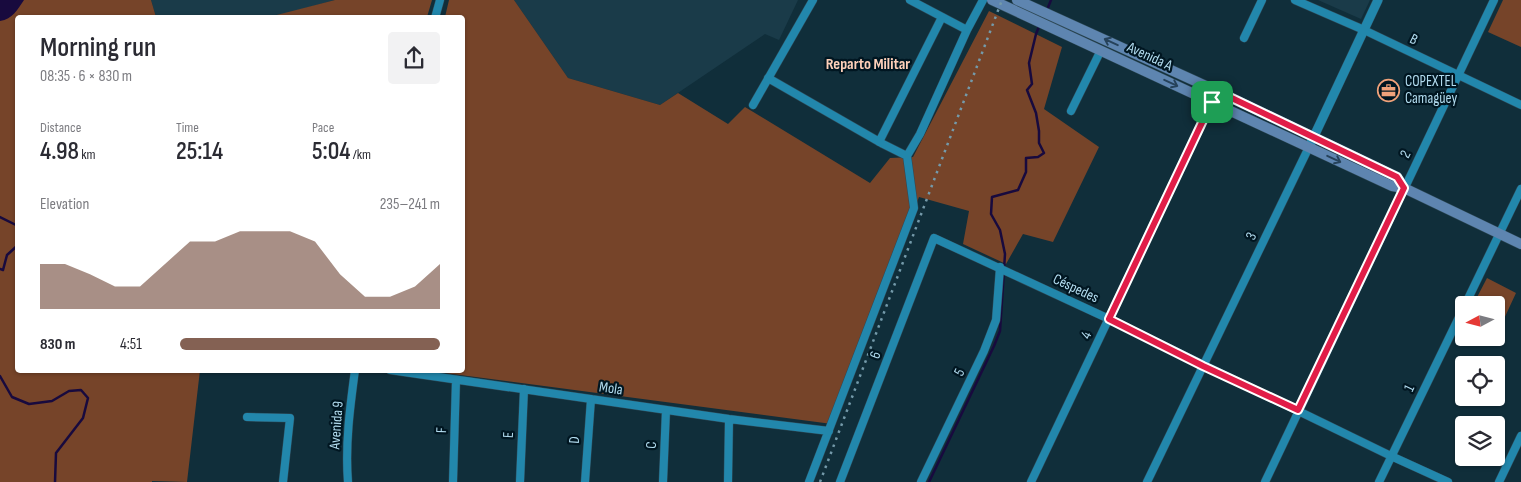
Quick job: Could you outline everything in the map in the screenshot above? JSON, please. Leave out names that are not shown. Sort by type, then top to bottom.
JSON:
[{"type":"main road","name":"Avenida A","points":[[992,0],[1037,15],[1052,15],[1217,91],[1312,143]]},
{"type":"main road","name":"Avenida A","points":[[1017,0],[1048,26],[1212,102],[1312,143],[1354,163],[1397,177],[1404,188],[1521,244]]},
{"type":"street","points":[[436,15],[440,0]]},
{"type":"street","points":[[753,105],[813,0]]},
{"type":"street","points":[[910,0],[967,30]]},
{"type":"street","points":[[809,482],[914,208],[907,156],[920,134],[967,30],[983,0]]},
{"type":"street","points":[[1244,38],[1262,0]]},
{"type":"street","name":"B","points":[[1295,0],[1364,30],[1521,105]]},
{"type":"street","name":"3","points":[[1147,482],[1312,143],[1378,0]]},
{"type":"street","name":"2","points":[[1265,482],[1494,0]]},
{"type":"street","points":[[879,142],[942,17]]},
{"type":"street","points":[[1071,111],[1101,50]]},
{"type":"street","points":[[768,78],[907,156]]},
{"type":"street","name":"4","points":[[1031,482],[1217,91]]},
{"type":"street","name":"1","points":[[1469,296],[1521,189]]},
{"type":"street","name":"Céspedes","points":[[934,238],[1001,267],[1203,366],[1448,482]]},
{"type":"street","name":"6","points":[[840,482],[934,238]]},
{"type":"street","name":"5","points":[[921,482],[987,344],[996,320],[1001,267]]},
{"type":"street","name":"1","points":[[1379,482],[1455,324]]},
{"type":"street","name":"Avenida 9","points":[[348,482],[350,404],[355,373]]},
{"type":"street","name":"Mola","points":[[410,373],[729,419],[829,431]]},
{"type":"street","name":"F","points":[[453,482],[456,380]]},
{"type":"street","name":"E","points":[[520,482],[524,390]]},
{"type":"street","name":"D","points":[[585,482],[591,399]]},
{"type":"street","name":"C","points":[[663,482],[666,410]]},
{"type":"street","points":[[247,417],[290,418],[283,482]]},
{"type":"street","points":[[728,482],[729,419]]},
{"type":"street","points":[[1499,482],[1521,436]]},
{"type":"shaded area","points":[[0,0],[151,0],[155,15],[15,15],[15,373],[200,373],[187,482],[0,482]]},
{"type":"shaded area","points":[[0,0],[24,0],[17,11],[0,21]]},
{"type":"shaded area","points":[[151,0],[335,0],[280,15],[155,15]]},
{"type":"shaded area","points":[[335,0],[432,0],[428,15],[277,15]]},
{"type":"shaded area","points":[[449,0],[514,0],[568,78],[660,105],[678,93],[728,124],[745,107],[870,183],[890,158],[913,157],[989,11],[1062,47],[1044,109],[1099,147],[1053,242],[1023,234],[1006,264],[963,244],[969,211],[919,197],[832,424],[445,373],[465,373],[465,15],[445,15]]},
{"type":"shaded area","points":[[514,0],[798,0],[779,40],[765,34],[660,105],[568,78]]},
{"type":"shaded area","points":[[1318,0],[1370,0],[1361,19]]},
{"type":"shaded area","points":[[1503,0],[1521,0],[1521,47],[1488,32]]},
{"type":"shaded area","points":[[1487,278],[1516,293],[1505,317],[1505,296],[1478,296]]},
{"type":"waterway","points":[[1047,10],[1051,0]]},
{"type":"waterway","points":[[929,482],[1000,331],[1005,254],[1000,230],[991,214],[992,197],[1018,190],[1026,172],[1026,158],[1038,157],[1044,153],[1039,143],[1036,113],[1027,90],[1032,84],[1029,63],[1040,24]]},
{"type":"waterway","points":[[0,217],[15,224]]},
{"type":"waterway","points":[[0,269],[3,270],[7,255],[15,248]]},
{"type":"waterway","points":[[0,376],[12,397],[29,404],[52,401],[69,391],[81,390],[88,398],[83,418],[56,453],[55,482]]},
{"type":"railway","points":[[820,482],[1002,0]]},
{"type":"place","name":"COPEXTEL Camagüey","points":[[1389,90]]},
{"type":"district","name":"Reparto Militar","points":[[868,63]]},
{"type":"route","points":[[1217,91],[1397,177],[1404,188],[1298,410],[1203,366],[1109,319],[1212,102],[1217,91]]}]
